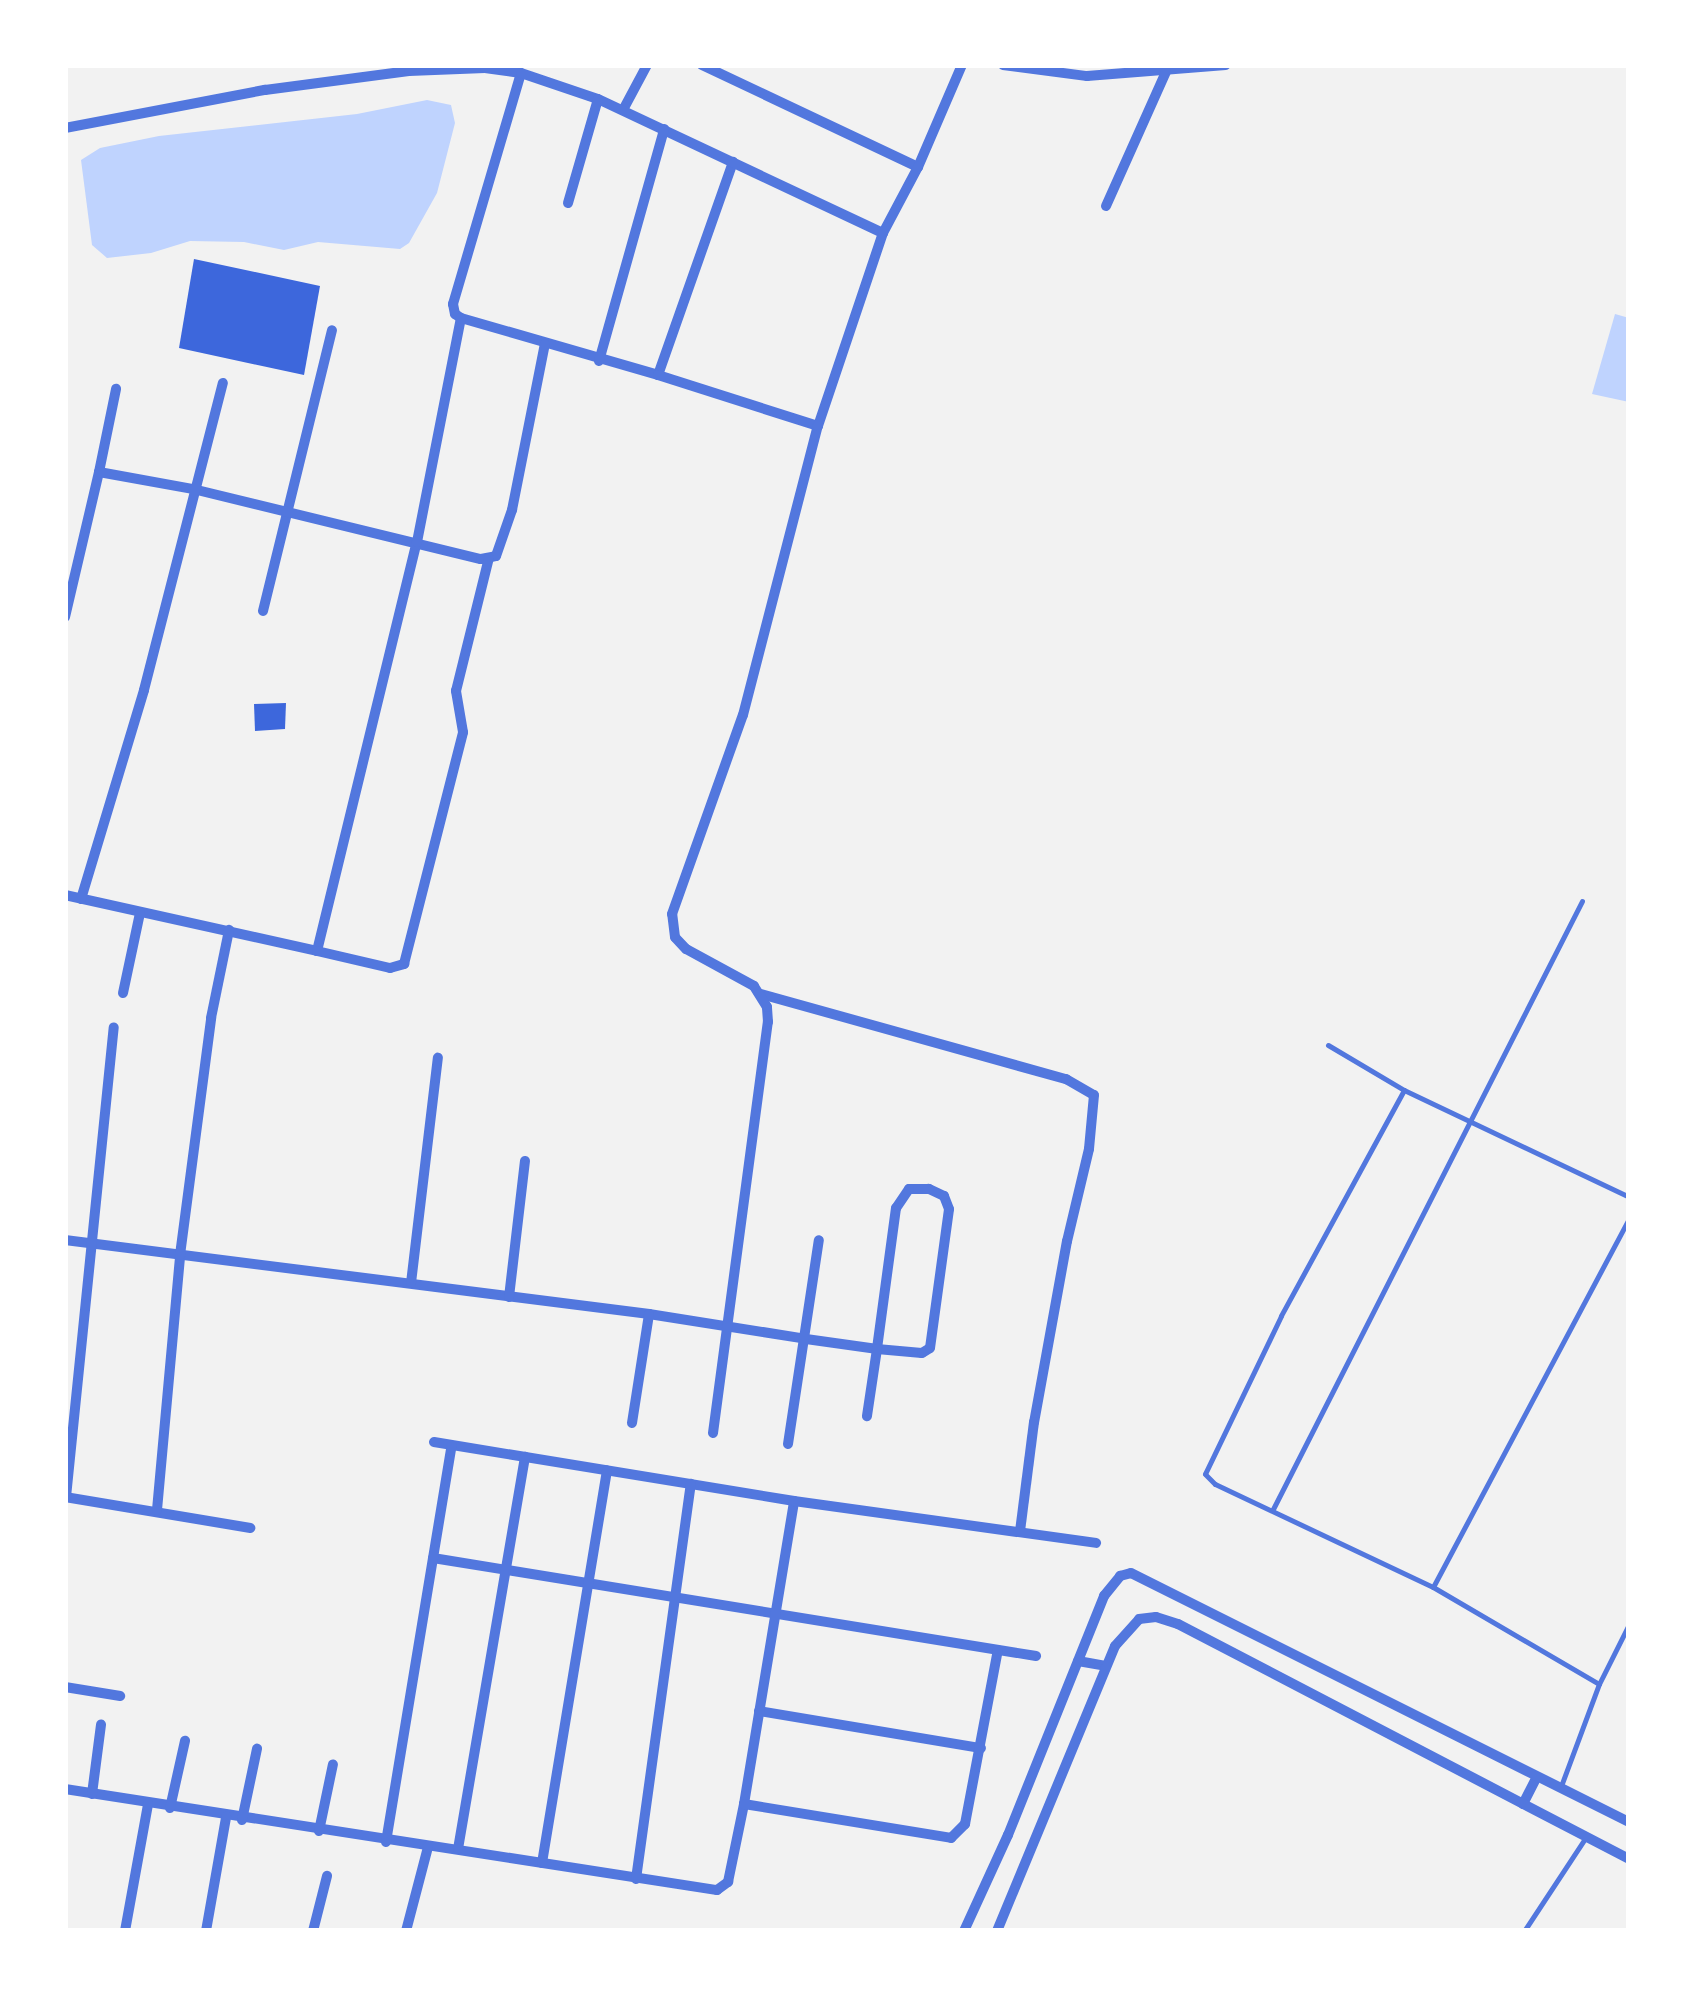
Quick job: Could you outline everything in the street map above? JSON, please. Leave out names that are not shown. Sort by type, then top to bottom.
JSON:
[{"type":"street","points":[[623,110],[648,65]]},
{"type":"street","points":[[702,65],[918,167]]},
{"type":"street","points":[[713,1433],[768,1022],[761,994],[754,986],[675,938],[672,914],[743,715],[818,426],[883,234],[918,167],[962,65]]},
{"type":"street","points":[[1003,65],[1057,75],[1166,72],[1226,65]]},
{"type":"street","points":[[65,128],[265,90],[409,68],[521,72],[598,98],[883,234]]},
{"type":"street","points":[[521,72],[454,304],[455,314],[818,426]]},
{"type":"street","points":[[1106,206],[1166,72]]},
{"type":"street","points":[[568,203],[598,98]]},
{"type":"street","points":[[599,361],[664,129]]},
{"type":"street","points":[[658,375],[733,162]]},
{"type":"street","points":[[317,951],[417,542],[461,318]]},
{"type":"street","points":[[264,611],[332,330]]},
{"type":"street","points":[[65,895],[390,968],[404,964],[463,732],[456,691],[489,558],[500,550],[512,510],[544,344]]},
{"type":"street","points":[[81,899],[144,690],[223,382]]},
{"type":"street","points":[[65,617],[116,389]]},
{"type":"street","points":[[99,472],[193,489],[489,558]]},
{"type":"street","points":[[122,993],[140,913]]},
{"type":"street","points":[[157,1510],[180,1255],[211,1018],[228,930]]},
{"type":"street","points":[[761,994],[1066,1079],[1094,1095],[1089,1149],[1067,1241],[1034,1422],[1020,1532]]},
{"type":"street","points":[[114,1027],[66,1497],[250,1528]]},
{"type":"street","points":[[411,1283],[438,1058]]},
{"type":"street","points":[[509,1296],[525,1161]]},
{"type":"street","points":[[65,1240],[726,1324],[878,1349],[922,1352],[930,1348],[949,1209],[938,1192],[909,1189],[898,1200],[878,1349],[867,1416]]},
{"type":"street","points":[[788,1444],[819,1240]]},
{"type":"street","points":[[632,1423],[649,1314]]},
{"type":"street","points":[[434,1442],[794,1501],[1096,1543]]},
{"type":"street","points":[[386,1842],[452,1445]]},
{"type":"street","points":[[458,1849],[525,1457]]},
{"type":"street","points":[[542,1863],[608,1470]]},
{"type":"street","points":[[636,1879],[692,1484]]},
{"type":"street","points":[[65,1789],[386,1842],[458,1849],[712,1890],[724,1887],[744,1804],[794,1501]]},
{"type":"street","points":[[433,1558],[1036,1656]]},
{"type":"street","points":[[964,1931],[1110,1587],[1120,1576],[1141,1575],[1629,1822]]},
{"type":"street","points":[[997,1931],[1106,1666],[1127,1628],[1138,1619],[1156,1617],[1178,1624],[1629,1859]]},
{"type":"street","points":[[744,1804],[952,1838],[965,1824],[998,1650]]},
{"type":"street","points":[[1078,1661],[1106,1666]]},
{"type":"street","points":[[65,1687],[120,1696]]},
{"type":"street","points":[[759,1712],[980,1748]]},
{"type":"street","points":[[92,1794],[100,1725]]},
{"type":"street","points":[[170,1808],[185,1741]]},
{"type":"street","points":[[242,1820],[256,1748]]},
{"type":"street","points":[[319,1831],[332,1764]]},
{"type":"street","points":[[1523,1804],[1537,1777]]},
{"type":"street","points":[[125,1931],[148,1804]]},
{"type":"street","points":[[206,1931],[226,1818]]},
{"type":"street","points":[[406,1931],[428,1848]]},
{"type":"street","points":[[313,1931],[327,1876]]},
{"type":"lane","points":[[1273,1509],[1474,1122],[1582,902]]},
{"type":"lane","points":[[1328,1045],[1404,1090],[1629,1197]]},
{"type":"lane","points":[[1404,1090],[1281,1316],[1206,1468],[1215,1484],[1433,1587],[1599,1684]]},
{"type":"lane","points":[[1433,1587],[1629,1219]]},
{"type":"lane","points":[[1560,1788],[1599,1684],[1629,1624]]},
{"type":"lane","points":[[1524,1931],[1586,1837]]},
{"type":"water","points":[[427,100],[451,105],[455,123],[437,193],[409,243],[400,249],[318,242],[284,250],[244,242],[190,241],[151,253],[107,258],[92,245],[81,160],[100,148],[159,136],[357,114]]},
{"type":"water","points":[[1615,314],[1629,318],[1629,402],[1592,394]]},
{"type":"building","points":[[194,259],[320,286],[304,375],[179,348]]},
{"type":"building","points":[[286,703],[285,729],[255,731],[254,704]]}]
